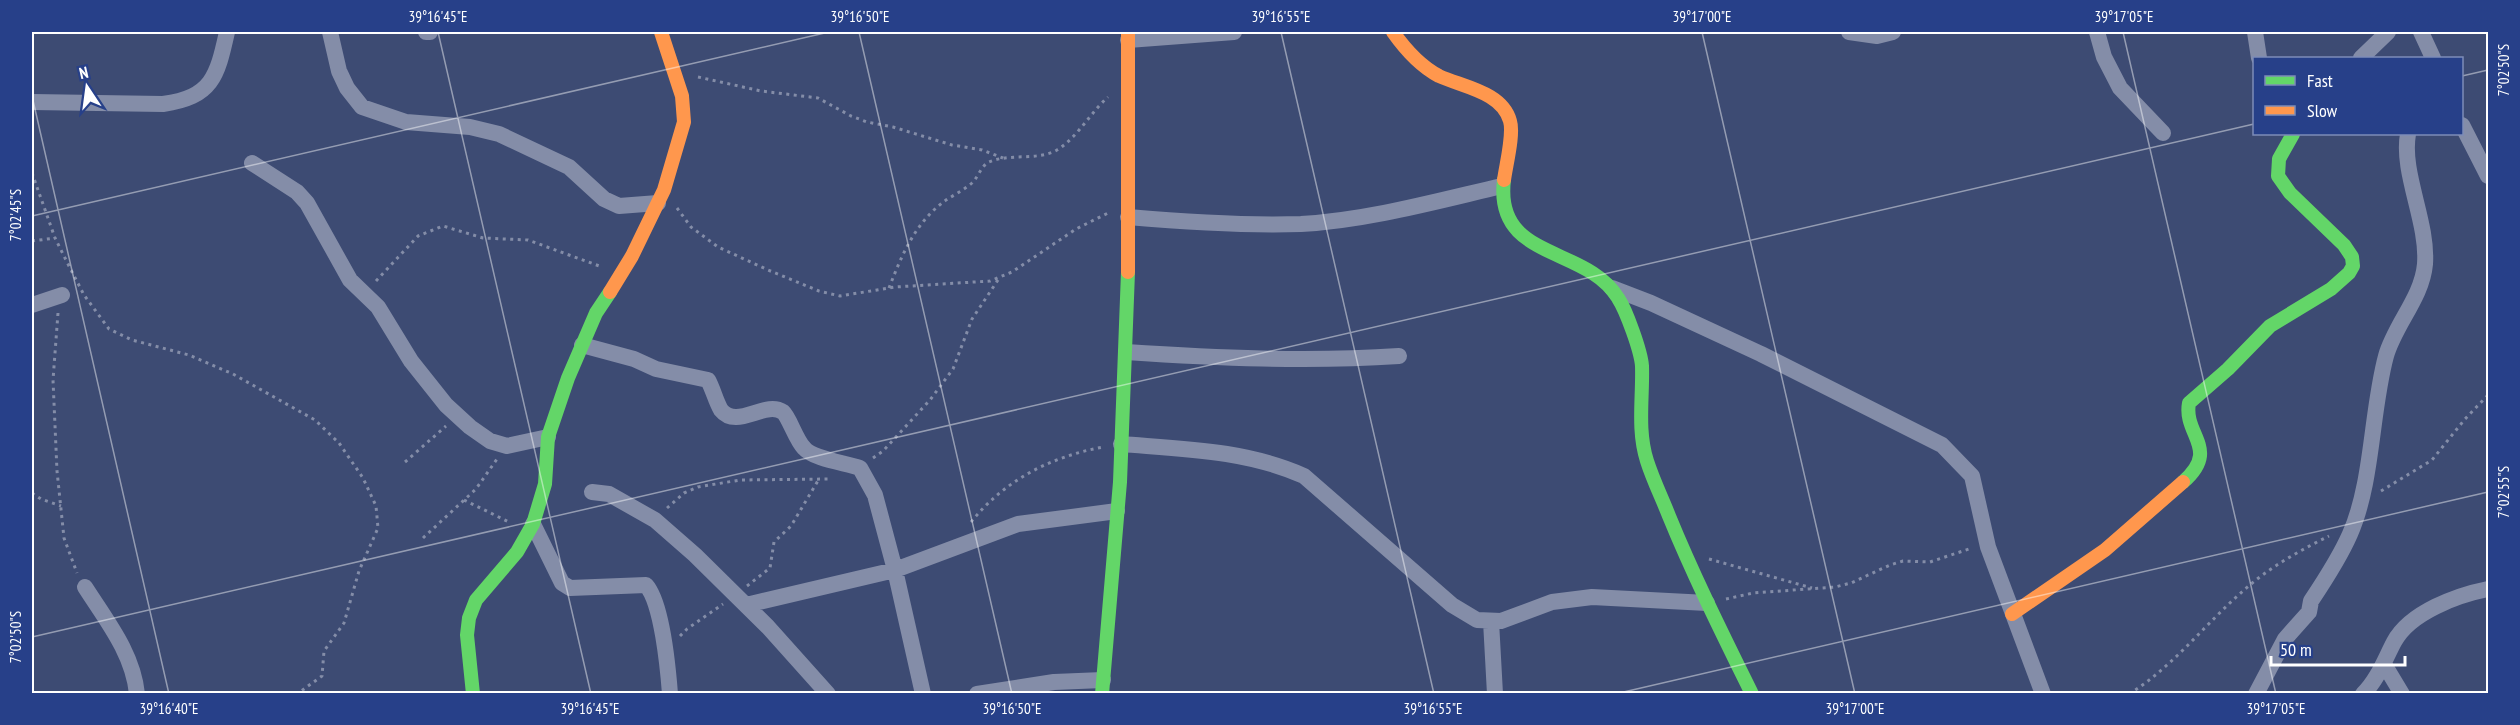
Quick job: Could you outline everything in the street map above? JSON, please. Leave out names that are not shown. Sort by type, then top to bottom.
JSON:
[{"type":"street","points":[[32,102],[163,104],[183,101],[198,95],[209,85],[227,32]]},
{"type":"street","points":[[330,32],[339,71],[347,88],[362,107],[406,122],[470,127],[499,134],[569,167],[604,199],[619,206],[661,196]]},
{"type":"street","points":[[474,693],[467,635],[469,618],[476,600],[517,552],[531,528],[545,484],[549,436],[568,378],[596,313],[632,256],[661,196],[684,122],[682,96],[661,32]]},
{"type":"street","points":[[977,693],[1054,682],[1103,687],[1117,511],[1126,352],[1128,36],[1234,32]]},
{"type":"street","points":[[1393,32],[1407,51],[1438,75],[1484,93],[1505,107],[1511,123],[1502,198],[1506,215],[1522,235],[1550,253],[1588,268],[1612,288],[1623,306],[1642,363],[1641,436],[1647,461],[1707,603],[1752,693]]},
{"type":"street","points":[[1849,32],[1877,36],[1893,32]]},
{"type":"street","points":[[2097,32],[2104,57],[2120,88],[2163,133]]},
{"type":"street","points":[[2255,32],[2259,57]]},
{"type":"street","points":[[2362,57],[2388,32]]},
{"type":"street","points":[[2421,32],[2433,57]]},
{"type":"street","points":[[2463,127],[2488,176]]},
{"type":"street","points":[[2012,614],[2105,550],[2191,475],[2200,462],[2201,447],[2188,417],[2188,403],[2234,363],[2264,330],[2308,305],[2348,275],[2353,267],[2351,255],[2336,234],[2295,197],[2278,175],[2278,165],[2285,144],[2292,135]]},
{"type":"street","points":[[2256,693],[2285,639],[2310,612],[2311,601],[2350,534],[2359,505],[2387,354],[2418,291],[2425,264],[2421,222],[2408,162],[2406,145],[2408,135]]},
{"type":"street","points":[[252,163],[297,192],[307,203],[350,280],[378,307],[411,361],[446,405],[460,418],[490,441],[507,446],[549,436]]},
{"type":"street","points":[[1128,209],[1223,225],[1303,224],[1397,210],[1503,186]]},
{"type":"street","points":[[1612,288],[1652,303],[1761,354],[1942,446],[1972,476],[1987,540],[2012,614],[2043,693]]},
{"type":"street","points":[[32,304],[62,295]]},
{"type":"street","points":[[582,345],[634,359],[656,369],[708,380],[721,409],[729,417],[772,410],[782,411],[788,417],[791,428],[805,450],[815,456],[860,468],[875,495],[923,693]]},
{"type":"street","points":[[1126,352],[1196,357],[1399,356]]},
{"type":"street","points":[[1121,444],[1225,452],[1278,465],[1304,476],[1452,605],[1476,620],[1501,621],[1552,602],[1592,597],[1707,603]]},
{"type":"street","points":[[592,492],[609,494],[655,520],[741,600],[828,693]]},
{"type":"street","points":[[741,600],[895,570],[1018,524],[1117,511]]},
{"type":"street","points":[[531,528],[562,584],[570,588],[646,585],[653,593],[670,693]]},
{"type":"street","points":[[85,587],[117,638],[131,668],[137,693]]},
{"type":"street","points":[[2363,693],[2384,664],[2395,640],[2405,626],[2455,597],[2488,589]]},
{"type":"street","points":[[1491,621],[1496,693]]},
{"type":"street","points":[[2384,664],[2402,693]]},
{"type":"path","points":[[675,72],[762,91],[818,98],[867,122],[893,127],[952,145],[982,150],[1003,158]]},
{"type":"path","points":[[889,288],[907,246],[928,216],[972,182],[988,162],[1056,151],[1082,128],[1098,106],[1128,77]]},
{"type":"path","points":[[32,173],[55,238],[84,295],[111,332],[132,340],[189,354],[233,374],[315,420],[339,443],[363,478],[378,513],[376,535],[359,571],[344,623],[324,651],[322,676],[297,693]]},
{"type":"path","points":[[661,196],[691,227],[718,247],[819,291],[840,296],[889,288],[990,281],[1032,260],[1076,229],[1128,209]]},
{"type":"path","points":[[364,294],[418,236],[443,226],[483,237],[528,240],[621,274]]},
{"type":"path","points":[[32,241],[55,238]]},
{"type":"path","points":[[70,268],[54,338],[53,380],[57,471],[68,553],[85,587]]},
{"type":"path","points":[[860,468],[883,451],[930,400],[953,369],[972,319],[1000,277]]},
{"type":"path","points":[[2359,505],[2432,460],[2488,395]]},
{"type":"path","points":[[405,462],[444,427],[460,418]]},
{"type":"path","points":[[968,527],[980,511],[1019,478],[1041,465],[1070,454],[1121,444]]},
{"type":"path","points":[[423,538],[477,489],[507,446]]},
{"type":"path","points":[[665,654],[687,629],[741,600],[770,568],[774,542],[791,526],[819,479]]},
{"type":"path","points":[[655,520],[684,493],[698,487],[740,480],[830,479]]},
{"type":"path","points":[[32,493],[41,499],[62,506]]},
{"type":"path","points":[[464,500],[531,528]]},
{"type":"path","points":[[2129,693],[2164,668],[2244,590],[2274,567],[2309,546],[2353,525]]},
{"type":"path","points":[[1707,603],[1753,593],[1817,589],[1851,584],[1890,565],[1903,561],[1930,562],[1966,551],[1987,540]]},
{"type":"path","points":[[1683,547],[1714,561],[1817,589]]},
{"type":"traffic: fast","points":[[2183,482],[2194,470],[2200,451],[2191,424],[2189,403],[2228,369],[2270,326],[2331,289],[2349,273],[2353,266],[2352,257],[2344,245],[2290,193],[2278,176],[2279,159],[2292,135]]},
{"type":"traffic: fast","points":[[1504,180],[1505,206],[1513,225],[1527,239],[1604,281],[1621,304],[1633,331],[1641,359],[1641,426],[1647,461],[1688,561],[1752,694]]},
{"type":"traffic: fast","points":[[1102,694],[1120,482],[1128,272]]},
{"type":"traffic: fast","points":[[473,694],[467,635],[469,618],[476,600],[517,552],[533,524],[545,484],[548,437],[568,378],[596,313],[610,292]]},
{"type":"traffic: slow","points":[[610,292],[632,256],[664,190],[684,122],[682,96],[661,32]]},
{"type":"traffic: slow","points":[[1128,32],[1128,272]]},
{"type":"traffic: slow","points":[[1393,32],[1413,57],[1432,72],[1481,92],[1499,103],[1506,111],[1511,134],[1504,180]]},
{"type":"traffic: slow","points":[[2012,614],[2105,550],[2183,482]]}]
